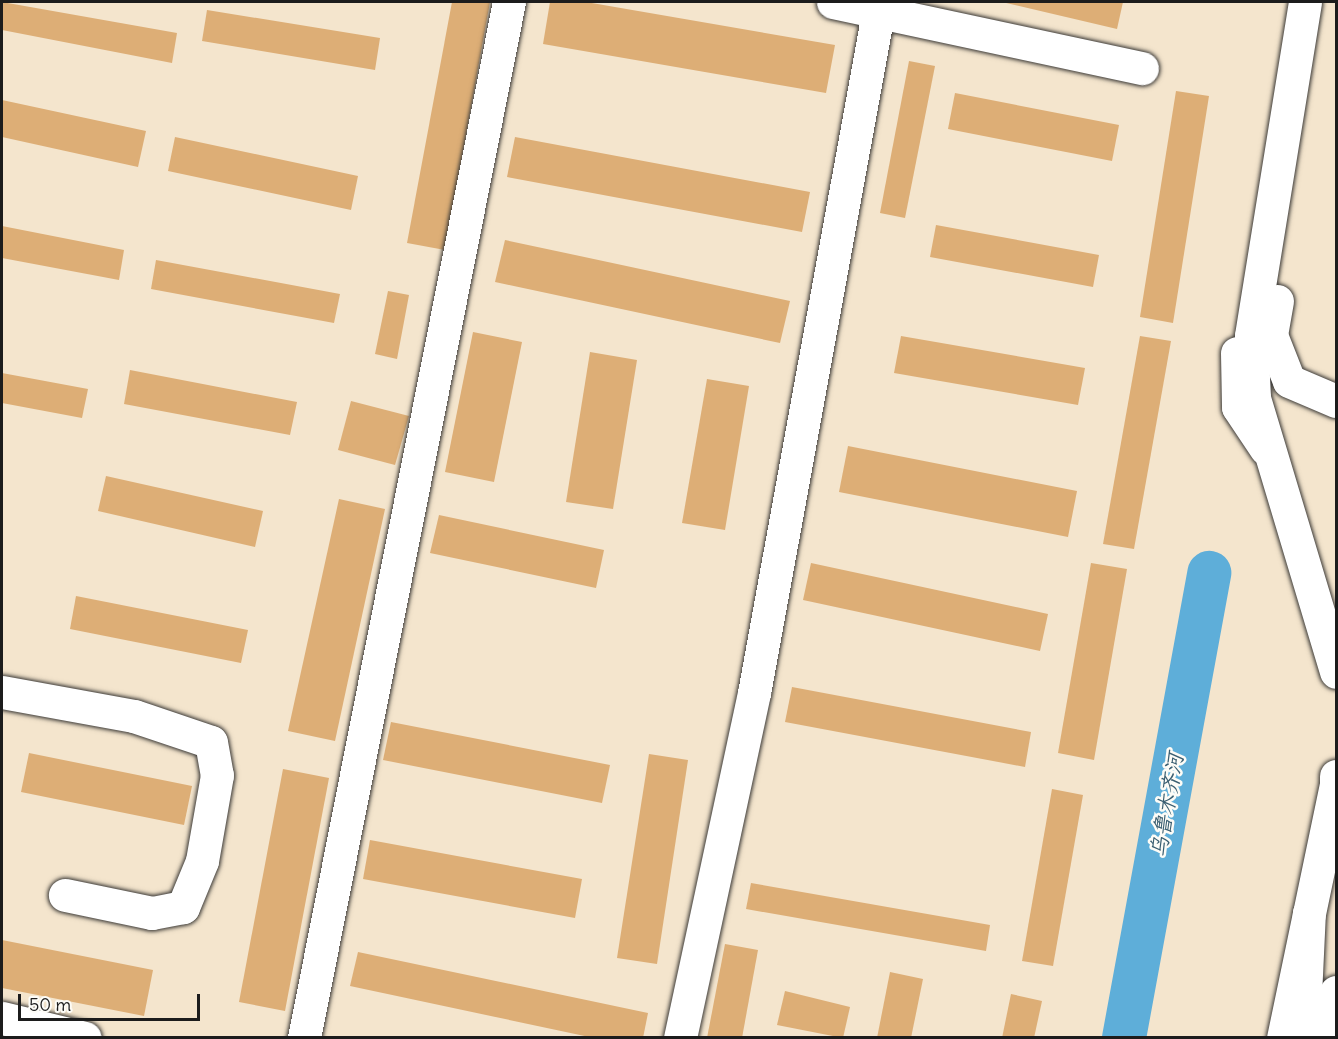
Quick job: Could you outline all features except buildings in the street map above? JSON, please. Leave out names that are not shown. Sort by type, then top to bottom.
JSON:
[{"type":"main road","points":[[304,1038],[509,2]]},
{"type":"main road","points":[[832,2],[879,6],[1142,68]]},
{"type":"main road","points":[[1273,460],[1238,407],[1236,340],[1289,2]]},
{"type":"main road","points":[[1305,2],[1254,398],[1329,638],[1336,672]]},
{"type":"main road","points":[[1324,2],[1261,335],[1289,381],[1336,401]]},
{"type":"main road","points":[[680,1038],[754,693],[879,6]]},
{"type":"main road","points":[[2,692],[134,716],[211,742],[215,786],[202,861],[183,907],[152,913],[65,894]]},
{"type":"main road","points":[[1283,1038],[1336,787],[1336,776]]},
{"type":"main road","points":[[1303,1038],[1309,913]]},
{"type":"main road","points":[[1327,1038],[1336,992]]},
{"type":"main road","points":[[2,1018],[85,1038]]},
{"type":"waterway","name":"乌鲁木齐河","points":[[1124,1038],[1209,573]]}]
